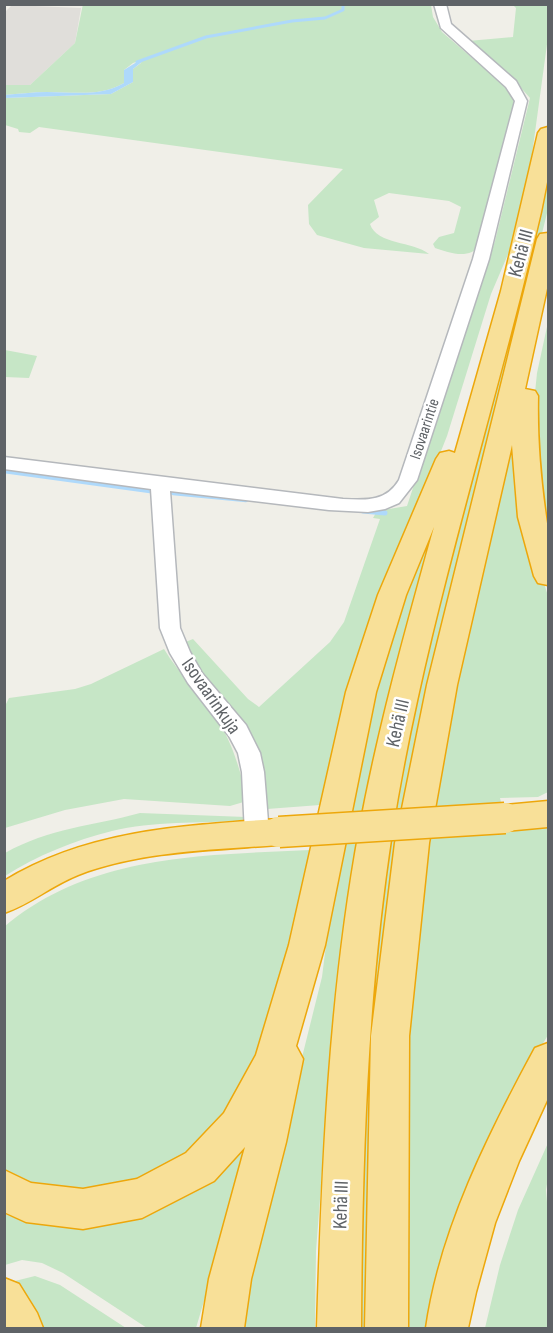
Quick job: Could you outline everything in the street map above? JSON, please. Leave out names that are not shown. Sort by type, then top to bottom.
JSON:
[{"type":"highway","name":"Kehä III","points":[[339,1329],[340,1203],[350,1041],[371,867],[389,763],[421,628],[533,210],[549,133]]},
{"type":"highway","name":"Kehä III","points":[[386,1329],[390,1036],[412,843],[441,685],[549,239]]},
{"type":"highway","points":[[521,360],[528,384],[524,440],[531,517],[549,576]]},
{"type":"highway","points":[[4,1191],[26,1202],[83,1209],[141,1198],[200,1167],[238,1126],[273,1060],[285,1023],[307,945],[361,692],[392,595],[440,484],[462,423],[486,384]]},
{"type":"highway","points":[[4,899],[22,886],[60,867],[112,850],[256,834],[549,814]]},
{"type":"highway","points":[[4,912],[31,892],[71,872],[115,859],[256,834]]},
{"type":"highway","points":[[222,1329],[231,1279],[284,1064],[285,1023]]},
{"type":"highway","points":[[447,1329],[456,1282],[488,1182],[549,1060]]},
{"type":"highway","points":[[4,1299],[22,1329]]},
{"type":"street","name":"Isovaarintie","points":[[4,463],[160,486],[334,503],[375,505],[389,502],[400,494],[408,480],[481,259],[520,100],[511,84],[445,25],[440,4]]},
{"type":"street","name":"Isovaarinkuja","points":[[160,486],[170,628],[180,653],[195,678],[238,731],[249,753],[256,834]]},
{"type":"shaded area","points":[[12,5],[81,8],[75,43],[30,85],[5,85],[5,12]]},
{"type":"green space","points":[[83,4],[431,5],[433,17],[442,32],[513,93],[514,101],[480,245],[476,250],[465,254],[435,248],[433,244],[439,237],[454,233],[461,207],[449,201],[389,193],[374,200],[379,217],[370,224],[374,231],[380,236],[429,254],[364,248],[317,235],[309,224],[308,205],[343,169],[39,127],[30,133],[19,132],[18,129],[5,125],[5,98],[111,94],[133,82],[133,69],[142,60],[124,70],[124,83],[106,90],[86,93],[42,92],[5,95],[5,85],[30,85],[75,43]]},
{"type":"green space","points":[[513,5],[547,5],[548,37],[530,169],[509,252],[491,294],[447,436],[348,685],[320,805],[267,809],[209,684],[183,643],[193,639],[248,699],[259,707],[330,642],[344,622],[380,519],[373,518],[377,511],[407,506],[495,241],[530,98],[505,70],[468,41],[513,37],[516,8]]},
{"type":"green space","points":[[548,180],[548,209],[479,489],[370,1223],[371,1328],[357,1328],[356,1221],[381,896],[401,775],[425,665]]},
{"type":"green space","points":[[548,322],[548,548],[533,412],[537,373]]},
{"type":"green space","points":[[5,350],[37,356],[29,378],[5,377]]},
{"type":"green space","points":[[514,442],[539,567],[548,596],[548,792],[538,797],[500,798],[508,830],[548,828],[548,1035],[527,1071],[435,1306],[431,1328],[407,1328],[405,1074],[416,938],[428,836],[462,639]]},
{"type":"green space","points":[[444,497],[375,764],[336,992],[316,1251],[315,1328],[239,1328],[245,1286],[322,977],[331,905],[385,645]]},
{"type":"green space","points":[[164,649],[211,710],[228,738],[236,758],[247,801],[230,806],[124,799],[65,810],[5,828],[4,708],[9,698],[75,689],[91,684]]},
{"type":"green space","points":[[140,813],[246,817],[242,821],[160,824],[112,831],[56,849],[5,876],[5,853],[22,845],[55,833]]},
{"type":"green space","points":[[310,850],[299,920],[264,1039],[244,1086],[220,1128],[161,1176],[87,1197],[5,1179],[4,927],[37,903],[73,885],[110,872],[189,857]]},
{"type":"green space","points":[[257,1122],[196,1328],[147,1328],[63,1273],[42,1263],[22,1260],[5,1265],[4,1214],[21,1220],[55,1226],[125,1222],[150,1214]]},
{"type":"green space","points":[[548,1143],[546,1190],[548,1328],[485,1328],[500,1265],[518,1210]]},
{"type":"green space","points":[[35,1276],[60,1285],[126,1328],[39,1328],[7,1283]]},
{"type":"water","points":[[140,60],[143,61],[133,69],[133,82],[111,94],[5,98],[5,95],[47,92],[86,93],[106,90],[124,83],[124,70]]},
{"type":"waterway","points":[[137,62],[206,37],[292,21],[325,18],[343,10],[343,4]]},
{"type":"waterway","points":[[4,471],[150,491]]},
{"type":"waterway","points":[[173,493],[246,500]]},
{"type":"waterway","points":[[363,511],[385,513]]}]
